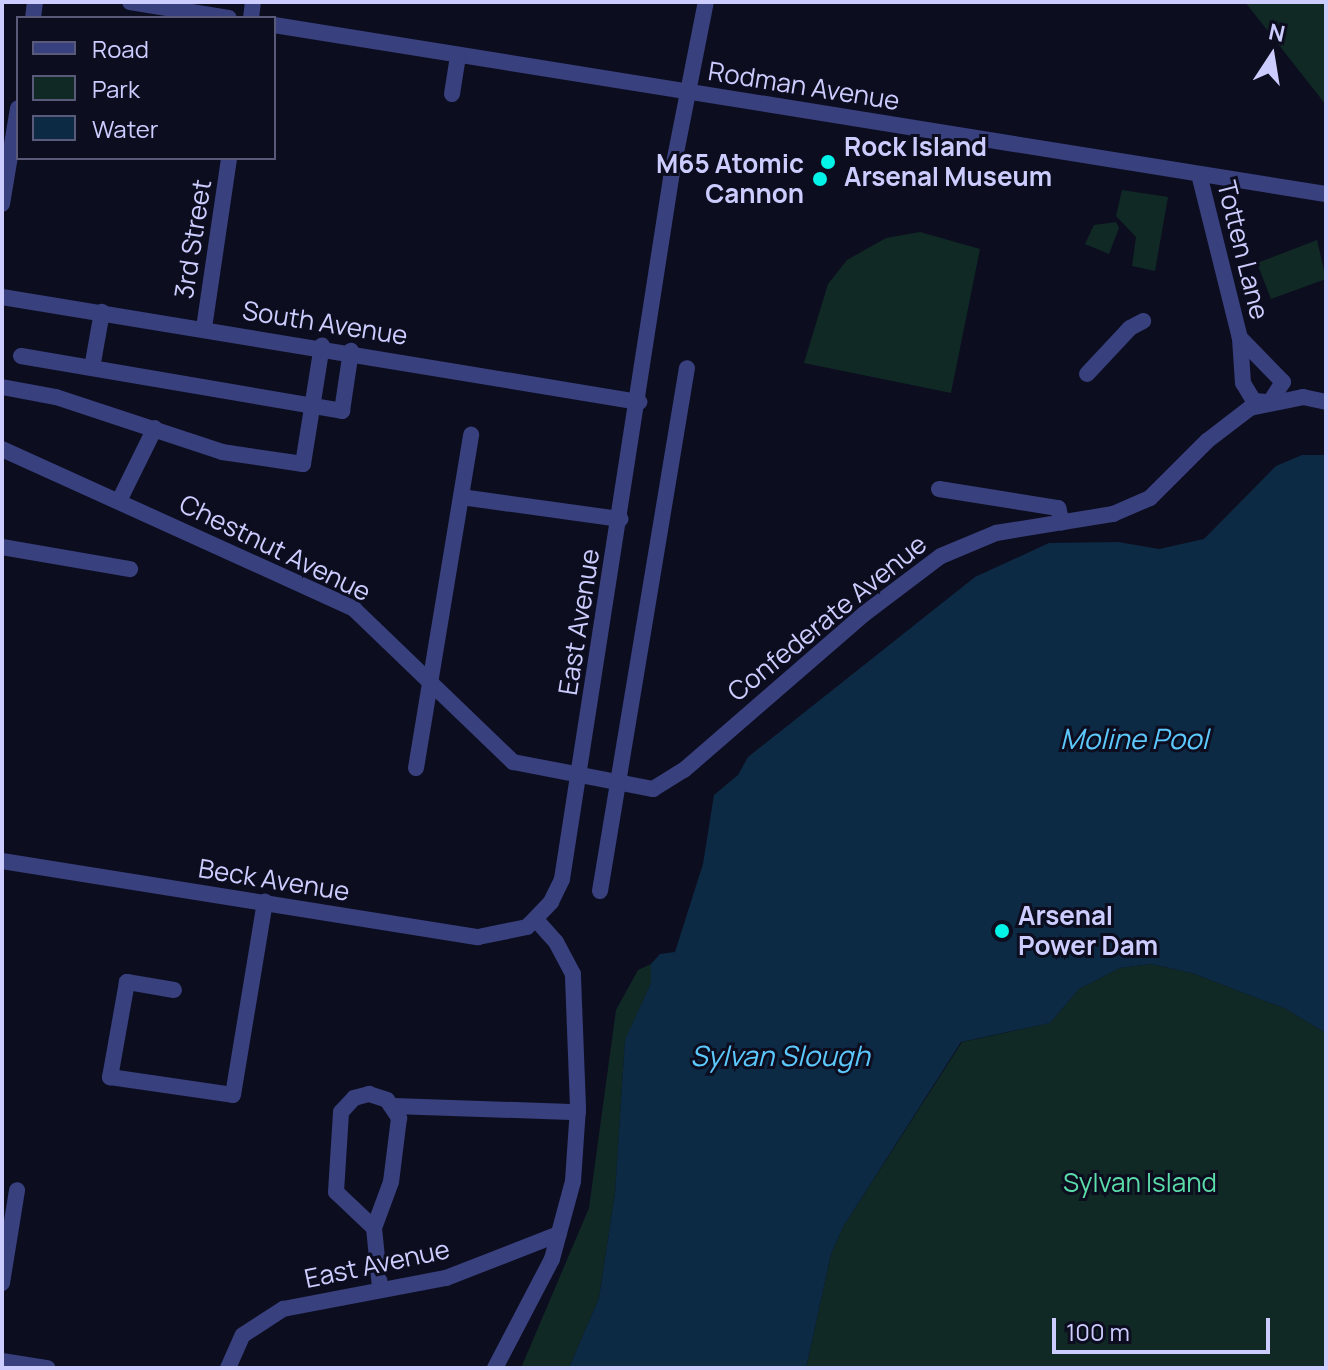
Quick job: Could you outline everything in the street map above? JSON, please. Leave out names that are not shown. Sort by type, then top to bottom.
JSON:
[{"type":"street","points":[[130,2],[217,16]]},
{"type":"street","name":"East Avenue","points":[[536,920],[562,879],[639,402],[671,178],[706,2]]},
{"type":"street","name":"Rodman Avenue","points":[[276,25],[1326,194]]},
{"type":"street","points":[[452,94],[458,55]]},
{"type":"street","points":[[2,204],[16,120]]},
{"type":"street","name":"3rd Street","points":[[204,328],[229,160]]},
{"type":"street","name":"Totten Lane","points":[[1199,174],[1240,338],[1247,396],[1270,402],[1283,382],[1240,338]]},
{"type":"street","name":"South Avenue","points":[[2,297],[322,346],[639,402]]},
{"type":"street","points":[[92,368],[102,312]]},
{"type":"street","points":[[1087,374],[1130,328],[1143,321]]},
{"type":"street","points":[[2,387],[56,397],[222,452],[303,464],[322,346]]},
{"type":"street","points":[[21,356],[342,411],[351,351]]},
{"type":"street","points":[[600,891],[687,368]]},
{"type":"street","name":"Confederate Avenue","points":[[578,776],[653,789],[667,783],[941,556],[996,533],[1113,514],[1150,498],[1239,414],[1270,402],[1303,397],[1326,402]]},
{"type":"street","points":[[120,499],[155,428]]},
{"type":"street","points":[[416,768],[471,434]]},
{"type":"street","name":"Chestnut Avenue","points":[[2,449],[120,499],[354,609],[513,762],[578,776]]},
{"type":"street","points":[[939,489],[1058,508],[1062,522]]},
{"type":"street","points":[[461,497],[620,519]]},
{"type":"street","points":[[2,547],[130,569]]},
{"type":"street","name":"Beck Avenue","points":[[2,861],[478,937],[513,932],[536,920]]},
{"type":"street","points":[[174,990],[127,982],[110,1077],[233,1095],[265,902]]},
{"type":"street","points":[[495,1368],[537,1292],[559,1234],[573,1181],[578,1112],[573,974],[556,942],[536,920]]},
{"type":"street","points":[[374,1228],[336,1192],[341,1112],[364,1094],[380,1096],[393,1106],[399,1118],[391,1182],[374,1228],[380,1287]]},
{"type":"street","points":[[393,1106],[578,1112]]},
{"type":"street","points":[[2,1283],[17,1190]]},
{"type":"street","name":"East Avenue","points":[[228,1368],[243,1335],[265,1317],[380,1287],[446,1278],[559,1234]]},
{"type":"street","points":[[2,1361],[47,1368]]},
{"type":"green space","points":[[1245,2],[1326,2],[1326,105]]},
{"type":"green space","points":[[1122,190],[1168,197],[1155,271],[1132,266],[1136,237],[1116,216]]},
{"type":"green space","points":[[1116,222],[1119,228],[1109,254],[1085,244],[1094,225]]},
{"type":"green space","points":[[920,232],[980,249],[951,393],[804,363],[828,284],[847,260],[886,238]]},
{"type":"green space","points":[[1317,240],[1326,279],[1271,299],[1257,263]]},
{"type":"green space","points":[[651,964],[651,983],[625,1041],[615,1193],[599,1298],[569,1368],[521,1368],[589,1208],[616,1010],[638,970]]},
{"type":"green space","name":"Sylvan Island","points":[[1151,964],[1192,973],[1286,1009],[1326,1033],[1326,1368],[806,1368],[831,1254],[843,1227],[962,1042],[1050,1023],[1079,989],[1120,968]]},
{"type":"water","points":[[1302,455],[1326,455],[1326,1033],[1286,1009],[1192,973],[1151,964],[1120,968],[1079,989],[1050,1023],[961,1042],[843,1227],[831,1254],[806,1368],[569,1368],[599,1298],[615,1193],[625,1040],[651,983],[651,964],[660,954],[675,952],[703,864],[714,795],[738,775],[748,757],[975,577],[1049,543],[1118,542],[1159,549],[1204,539],[1276,466]]},
{"type":"place","name":"Rock Island Arsenal Museum","points":[[828,162]]},
{"type":"place","name":"M65 Atomic Cannon","points":[[820,179]]},
{"type":"place","name":"Arsenal Power Dam","points":[[1002,931]]},
{"type":"water label","name":"Moline Pool","points":[[1134,738]]},
{"type":"water label","name":"Sylvan Slough","points":[[780,1055]]}]
